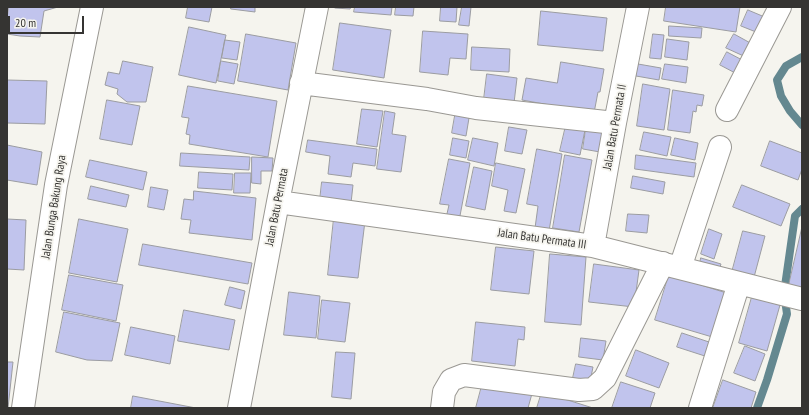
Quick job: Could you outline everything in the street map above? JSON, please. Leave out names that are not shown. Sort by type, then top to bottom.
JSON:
[{"type":"street","name":"Jalan Bunga Bakung Raya","points":[[23,408],[56,185],[92,7]]},
{"type":"street","name":"Jalan Batu Permata","points":[[239,408],[317,7]]},
{"type":"street","name":"Jalan Batu Permata II","points":[[593,246],[638,7]]},
{"type":"street","points":[[727,110],[780,7]]},
{"type":"street","points":[[301,83],[427,99],[476,108],[615,123]]},
{"type":"street","points":[[442,408],[444,392],[451,380],[464,375],[579,390],[593,389],[605,378],[671,266],[720,147]]},
{"type":"street","name":"Jalan Batu Permata III","points":[[278,202],[593,246],[802,299]]},
{"type":"street","points":[[700,408],[740,283]]},
{"type":"building","points":[[9,7],[58,7],[44,11],[40,37],[7,34]]},
{"type":"building","points":[[188,7],[212,7],[209,22],[186,18]]},
{"type":"building","points":[[231,7],[255,7],[255,12],[231,9]]},
{"type":"building","points":[[335,7],[351,7],[350,9]]},
{"type":"building","points":[[355,7],[392,7],[391,15],[354,12]]},
{"type":"building","points":[[396,7],[414,7],[413,16],[395,15]]},
{"type":"building","points":[[441,7],[457,7],[456,22],[440,21]]},
{"type":"building","points":[[462,7],[471,7],[469,26],[459,25]]},
{"type":"building","points":[[666,7],[740,7],[736,32],[664,21]]},
{"type":"building","points":[[748,10],[767,18],[761,34],[741,26]]},
{"type":"building","points":[[541,11],[607,18],[603,51],[538,45]]},
{"type":"building","points":[[340,23],[391,30],[384,78],[333,70]]},
{"type":"building","points":[[669,26],[702,28],[701,38],[669,36]]},
{"type":"building","points":[[189,27],[226,35],[216,83],[179,75]]},
{"type":"building","points":[[423,31],[468,34],[466,59],[450,58],[448,75],[420,72]]},
{"type":"building","points":[[246,34],[296,43],[288,90],[238,81]]},
{"type":"building","points":[[653,34],[664,35],[661,59],[650,58]]},
{"type":"building","points":[[734,34],[754,45],[748,58],[726,48]]},
{"type":"building","points":[[667,39],[689,42],[687,60],[665,57]]},
{"type":"building","points":[[225,40],[240,42],[237,60],[222,58]]},
{"type":"building","points":[[472,47],[510,49],[509,72],[471,70]]},
{"type":"building","points":[[727,52],[746,62],[739,75],[720,65]]},
{"type":"building","points":[[123,61],[153,67],[146,102],[127,102],[117,94],[118,89],[105,85],[108,72],[119,74]]},
{"type":"building","points":[[221,61],[238,64],[234,84],[218,81]]},
{"type":"building","points":[[561,62],[604,69],[594,113],[522,100],[526,78],[557,83]]},
{"type":"building","points":[[638,64],[661,68],[659,80],[636,76]]},
{"type":"building","points":[[665,64],[688,67],[686,83],[662,79]]},
{"type":"building","points":[[487,74],[517,78],[514,103],[484,99]]},
{"type":"building","points":[[7,80],[47,81],[45,124],[7,123]]},
{"type":"building","points":[[643,84],[670,89],[664,130],[637,126]]},
{"type":"building","points":[[188,86],[277,101],[268,157],[189,144],[190,135],[186,134],[189,118],[182,117]]},
{"type":"building","points":[[673,90],[704,95],[702,106],[697,105],[696,112],[693,111],[690,133],[668,130]]},
{"type":"building","points":[[107,100],[140,106],[132,145],[100,139]]},
{"type":"building","points":[[362,109],[383,111],[377,147],[357,144]]},
{"type":"building","points":[[456,110],[470,112],[466,136],[452,133]]},
{"type":"building","points":[[385,111],[395,113],[392,134],[406,136],[401,172],[377,169]]},
{"type":"building","points":[[567,121],[586,125],[580,155],[560,151]]},
{"type":"building","points":[[509,127],[527,130],[522,154],[505,151]]},
{"type":"building","points":[[586,129],[603,131],[600,152],[583,149]]},
{"type":"building","points":[[644,132],[671,137],[667,156],[640,150]]},
{"type":"building","points":[[453,138],[469,141],[466,158],[450,155]]},
{"type":"building","points":[[473,138],[498,143],[494,166],[468,160]]},
{"type":"building","points":[[675,138],[698,143],[695,160],[671,155]]},
{"type":"building","points":[[308,140],[377,149],[375,166],[353,163],[351,177],[328,174],[330,156],[306,152]]},
{"type":"building","points":[[770,141],[802,153],[802,169],[798,180],[761,166]]},
{"type":"building","points":[[7,145],[42,152],[37,185],[7,180]]},
{"type":"building","points":[[537,149],[562,154],[549,231],[535,228],[538,206],[527,204]]},
{"type":"building","points":[[181,153],[250,157],[249,170],[180,166]]},
{"type":"building","points":[[565,155],[592,160],[579,232],[553,228]]},
{"type":"building","points":[[636,155],[696,163],[694,177],[635,169]]},
{"type":"building","points":[[252,157],[273,158],[272,171],[261,171],[261,184],[252,183]]},
{"type":"building","points":[[449,159],[470,163],[459,221],[446,218],[449,205],[440,204]]},
{"type":"building","points":[[90,160],[147,172],[143,190],[86,177]]},
{"type":"building","points":[[496,163],[525,169],[516,213],[504,211],[508,190],[492,186]]},
{"type":"building","points":[[474,167],[492,171],[485,210],[466,206]]},
{"type":"building","points":[[199,172],[233,174],[232,190],[198,188]]},
{"type":"building","points":[[235,173],[251,173],[250,193],[234,193]]},
{"type":"building","points":[[633,176],[665,182],[663,194],[631,188]]},
{"type":"building","points":[[322,182],[353,185],[351,203],[320,200]]},
{"type":"building","points":[[742,185],[790,204],[781,226],[733,207]]},
{"type":"building","points":[[91,186],[129,195],[126,207],[88,199]]},
{"type":"building","points":[[151,187],[168,190],[164,210],[148,207]]},
{"type":"building","points":[[194,191],[256,198],[252,240],[189,233],[191,220],[181,219],[184,199],[193,200]]},
{"type":"building","points":[[628,214],[649,215],[647,233],[626,231]]},
{"type":"building","points":[[334,218],[365,221],[358,278],[328,275]]},
{"type":"building","points":[[7,219],[26,220],[24,270],[7,269]]},
{"type":"building","points":[[79,219],[128,229],[117,282],[69,273]]},
{"type":"building","points":[[802,227],[802,288],[789,285]]},
{"type":"building","points":[[709,229],[722,234],[714,259],[701,254]]},
{"type":"building","points":[[743,231],[765,236],[753,281],[731,276]]},
{"type":"building","points":[[143,244],[252,263],[248,284],[139,265]]},
{"type":"building","points":[[496,247],[534,251],[529,294],[491,290]]},
{"type":"building","points":[[550,254],[586,257],[581,325],[545,322]]},
{"type":"building","points":[[701,258],[721,264],[719,270],[700,264]]},
{"type":"building","points":[[594,264],[639,270],[634,307],[589,302]]},
{"type":"building","points":[[69,275],[123,285],[116,321],[62,310]]},
{"type":"building","points":[[669,275],[733,295],[719,339],[655,320]]},
{"type":"building","points":[[230,287],[245,291],[241,309],[225,305]]},
{"type":"building","points":[[289,292],[320,296],[316,338],[284,335]]},
{"type":"building","points":[[752,297],[780,305],[767,351],[739,343]]},
{"type":"building","points":[[322,300],[350,303],[345,342],[318,339]]},
{"type":"building","points":[[184,310],[235,320],[229,350],[178,341]]},
{"type":"building","points":[[64,312],[120,323],[112,361],[87,360],[56,352]]},
{"type":"building","points":[[476,322],[525,327],[524,340],[518,339],[515,366],[472,361]]},
{"type":"building","points":[[131,327],[175,336],[170,364],[125,355]]},
{"type":"building","points":[[682,333],[715,344],[711,358],[677,347]]},
{"type":"building","points":[[581,338],[606,341],[603,360],[579,357]]},
{"type":"building","points":[[745,346],[765,354],[755,381],[734,373]]},
{"type":"building","points":[[636,350],[669,363],[659,388],[626,376]]},
{"type":"building","points":[[336,352],[355,353],[351,399],[332,397]]},
{"type":"building","points":[[7,362],[13,362],[8,408],[7,408]]},
{"type":"building","points":[[576,364],[593,367],[590,382],[573,378]]},
{"type":"building","points":[[484,378],[533,390],[528,408],[476,408]]},
{"type":"building","points":[[723,380],[756,392],[751,408],[713,408]]},
{"type":"building","points":[[621,382],[655,393],[650,408],[612,408]]},
{"type":"building","points":[[542,392],[593,408],[537,408]]},
{"type":"building","points":[[133,396],[196,408],[131,408]]},
{"type":"waterway","points":[[802,57],[786,66],[777,80],[781,96],[790,111],[802,125]]},
{"type":"waterway","points":[[785,286],[795,216],[802,209]]},
{"type":"waterway","points":[[757,408],[787,314],[786,307]]}]
